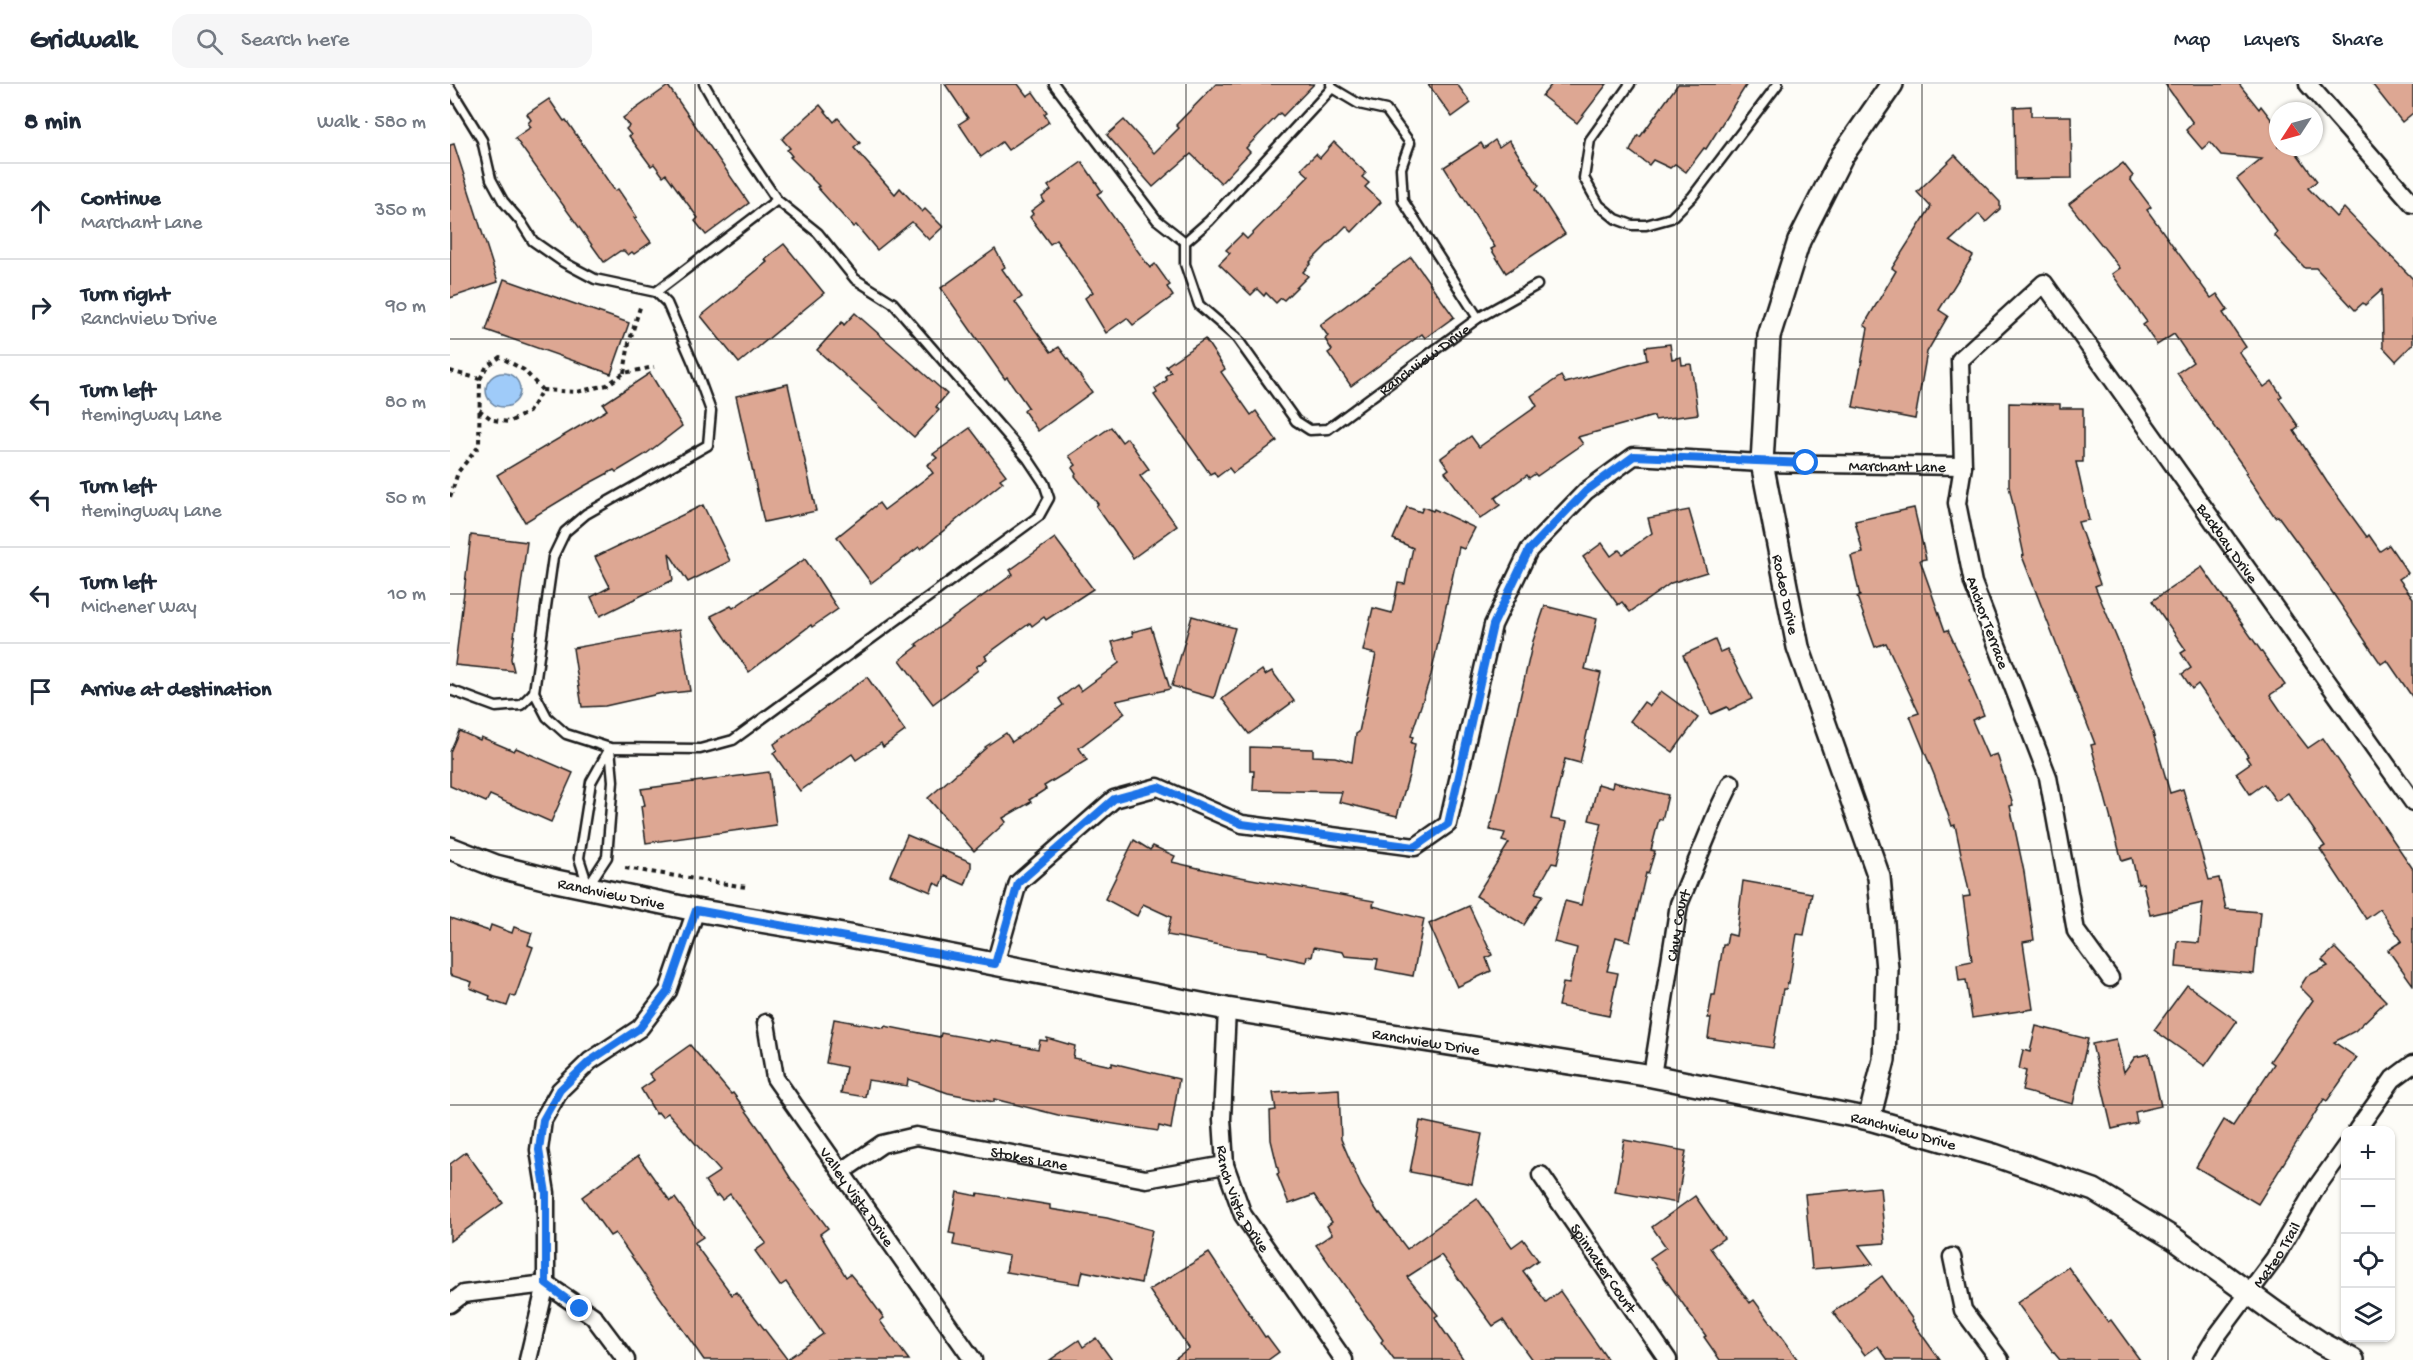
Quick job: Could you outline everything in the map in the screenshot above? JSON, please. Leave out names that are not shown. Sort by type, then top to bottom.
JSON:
[{"type":"street","name":"Rodeo Drive","points":[[1869,1119],[1884,1060],[1887,969],[1879,877],[1798,647],[1762,463],[1769,336],[1799,241],[1842,156],[1892,84]]},
{"type":"street","points":[[2307,84],[2413,204]]},
{"type":"street","name":"Anchor Terrace","points":[[2044,283],[1960,360],[1963,466],[1957,503],[1973,583],[2048,777],[2076,931],[2110,978]]},
{"type":"street","name":"Backbay Drive","points":[[2044,283],[2413,802]]},
{"type":"street","name":"Marchant Lane","points":[[995,964],[1018,883],[1114,799],[1158,787],[1242,824],[1415,847],[1448,824],[1493,625],[1529,550],[1586,491],[1634,456],[1762,463],[1963,466]]},
{"type":"street","name":"Chuy Court","points":[[1652,1076],[1679,904],[1731,783]]},
{"type":"street","name":"Ranchview Drive","points":[[450,848],[496,866],[696,910],[1227,1009],[1652,1076],[1869,1119],[1994,1155],[2094,1190],[2176,1240],[2321,1343],[2353,1360]]},
{"type":"street","points":[[528,1360],[546,1284],[546,1193],[539,1150],[543,1120],[560,1090],[590,1061],[640,1028],[668,991],[696,910]]},
{"type":"street","name":"Ranch Vista Drive","points":[[1227,1009],[1222,1119],[1225,1165],[1243,1215],[1344,1360]]},
{"type":"street","name":"Valley Vista Drive","points":[[766,1023],[775,1078],[974,1360]]},
{"type":"street","points":[[2360,1126],[2393,1078],[2413,1064]]},
{"type":"street","name":"Stokes Lane","points":[[841,1172],[882,1144],[916,1136],[1146,1179],[1225,1165]]},
{"type":"street","name":"Mateo Trail","points":[[2202,1360],[2274,1259],[2316,1188],[2341,1153]]},
{"type":"street","name":"Spinnaker Court","points":[[1541,1175],[1668,1360]]},
{"type":"street","points":[[1952,1257],[1963,1310],[2000,1360]]},
{"type":"street","points":[[450,1304],[463,1294],[546,1284],[593,1316],[626,1360]]},
{"type":"lane","points":[[450,88],[482,141],[491,178],[502,201],[521,222],[533,241],[563,262],[595,279],[656,291],[667,303],[711,411],[708,445],[586,514],[565,532],[553,557],[534,692],[547,717],[566,734],[610,748],[700,749],[733,740],[1039,516],[1049,498],[1044,483],[1029,459],[893,303],[855,279],[818,233],[777,200],[735,138],[704,84]]},
{"type":"lane","points":[[1054,84],[1156,220],[1185,242],[1209,220],[1332,86],[1359,104],[1386,110],[1410,143],[1401,168],[1403,201],[1478,318]]},
{"type":"lane","points":[[1630,84],[1590,140],[1584,178],[1599,205],[1616,219],[1632,225],[1646,225],[1671,218],[1693,196],[1778,84]]},
{"type":"lane","points":[[656,291],[777,200]]},
{"type":"lane","name":"Ranchview Drive","points":[[1185,242],[1185,264],[1200,306],[1236,338],[1296,421],[1310,430],[1328,429],[1478,318],[1537,285]]},
{"type":"lane","points":[[450,690],[496,707],[521,705],[534,692]]},
{"type":"lane","points":[[588,886],[579,858],[591,782],[610,748]]},
{"type":"lane","points":[[588,886],[607,857],[613,781],[610,748]]},
{"type":"path","points":[[624,373],[629,343],[641,304]]},
{"type":"path","points":[[450,498],[458,472],[479,446],[480,379],[487,366],[500,357],[524,370],[542,390],[577,392],[607,385],[624,373],[654,367]]},
{"type":"path","points":[[450,371],[480,379]]},
{"type":"path","points":[[479,410],[493,420],[509,422],[529,412],[542,390]]},
{"type":"path","points":[[625,868],[746,887]]},
{"type":"water","points":[[503,373],[515,378],[520,390],[515,402],[503,407],[491,402],[486,390],[491,378]]},
{"type":"building","points":[[945,84],[1018,84],[1027,96],[1033,92],[1047,112],[1044,114],[1049,122],[1008,150],[1002,142],[981,157],[959,124],[968,118]]},
{"type":"building","points":[[1216,84],[1314,84],[1283,116],[1280,113],[1246,148],[1250,152],[1221,183],[1191,154],[1153,187],[1107,135],[1124,120],[1154,153],[1179,128],[1176,125]]},
{"type":"building","points":[[1428,84],[1457,84],[1471,103],[1452,117]]},
{"type":"building","points":[[1552,84],[1607,84],[1577,123],[1542,96]]},
{"type":"building","points":[[1678,84],[1747,84],[1706,149],[1704,148],[1686,172],[1675,164],[1670,168],[1653,160],[1649,165],[1630,151],[1638,135],[1640,137]]},
{"type":"building","points":[[2165,84],[2239,84],[2259,109],[2261,106],[2269,116],[2269,156],[2299,156],[2317,181],[2308,188],[2336,217],[2344,208],[2413,279],[2413,344],[2396,361],[2383,347],[2382,290],[2365,305],[2363,303],[2355,310],[2316,268],[2305,268],[2274,235],[2277,232],[2237,179],[2262,159],[2221,155],[2210,142],[2202,149],[2186,130],[2193,123]]},
{"type":"building","points":[[2372,84],[2413,84],[2413,113],[2402,122]]},
{"type":"building","points":[[668,86],[749,203],[706,235],[695,221],[698,218],[666,174],[663,176],[654,164],[651,166],[629,136],[631,135],[626,129],[629,126],[623,118]]},
{"type":"building","points":[[549,99],[615,191],[618,189],[651,242],[634,254],[632,252],[628,255],[620,251],[604,262],[515,138],[531,127],[528,123],[531,120],[527,114]]},
{"type":"building","points":[[820,105],[834,122],[838,118],[860,143],[854,148],[895,194],[900,188],[922,212],[925,209],[943,227],[929,240],[912,222],[877,250],[856,225],[853,227],[817,187],[819,186],[790,157],[792,156],[787,150],[790,148],[782,139]]},
{"type":"building","points":[[2031,106],[2031,116],[2071,116],[2072,178],[2015,179],[2014,107]]},
{"type":"building","points":[[1495,140],[1499,147],[1509,140],[1539,186],[1536,189],[1565,234],[1506,273],[1491,249],[1495,247],[1444,167],[1481,143],[1484,148]]},
{"type":"building","points":[[1334,142],[1366,173],[1362,177],[1369,183],[1365,187],[1381,202],[1352,232],[1346,226],[1310,262],[1303,272],[1308,276],[1284,300],[1281,298],[1276,303],[1266,293],[1264,296],[1257,289],[1251,295],[1219,264],[1230,253],[1226,250],[1242,234],[1247,239],[1309,176],[1301,169],[1316,154],[1320,158]]},
{"type":"building","points":[[454,144],[498,282],[450,298],[450,145]]},
{"type":"building","points":[[1955,155],[2000,202],[2000,209],[1986,222],[1979,214],[1950,241],[1973,256],[1939,310],[1948,316],[1927,352],[1915,419],[1853,407],[1868,328],[1864,325],[1896,271],[1892,268],[1931,207],[1917,192]]},
{"type":"building","points":[[1082,162],[1102,191],[1097,194],[1150,268],[1155,264],[1170,285],[1167,287],[1173,296],[1133,325],[1127,318],[1106,333],[1085,298],[1093,292],[1056,240],[1050,244],[1030,217],[1033,214],[1031,211],[1044,201],[1042,197],[1051,190],[1048,186]]},
{"type":"building","points":[[2123,163],[2133,176],[2130,179],[2151,207],[2147,210],[2211,298],[2217,294],[2228,310],[2223,313],[2246,347],[2239,352],[2264,387],[2272,381],[2282,396],[2279,398],[2299,427],[2294,431],[2327,482],[2367,537],[2369,535],[2380,551],[2389,545],[2408,573],[2399,579],[2413,598],[2413,698],[2387,660],[2381,664],[2313,564],[2278,516],[2275,517],[2245,473],[2247,472],[2177,373],[2193,362],[2174,334],[2157,345],[2143,325],[2147,322],[2112,274],[2120,268],[2069,204]]},
{"type":"building","points":[[784,244],[824,293],[739,363],[701,316],[767,262],[765,259]]},
{"type":"building","points":[[995,249],[1005,267],[1002,269],[1022,297],[1015,302],[1051,352],[1059,347],[1092,392],[1038,431],[1024,411],[1028,407],[1007,377],[1005,379],[941,288]]},
{"type":"building","points":[[1411,257],[1454,317],[1425,338],[1422,334],[1351,386],[1328,353],[1332,350],[1325,339],[1328,336],[1320,325]]},
{"type":"building","points":[[504,279],[629,323],[611,374],[486,330]]},
{"type":"building","points":[[855,313],[947,394],[936,407],[939,410],[914,437],[817,350],[842,322],[844,325]]},
{"type":"building","points":[[1205,339],[1225,369],[1221,372],[1251,415],[1256,411],[1277,441],[1233,473],[1229,468],[1217,477],[1214,472],[1210,474],[1154,395],[1157,393],[1155,389],[1167,380],[1165,376],[1171,372],[1166,366]]},
{"type":"building","points":[[1670,344],[1672,359],[1681,357],[1682,365],[1691,364],[1698,414],[1655,420],[1654,416],[1578,437],[1583,444],[1537,476],[1535,474],[1529,478],[1527,475],[1495,498],[1500,505],[1480,519],[1445,472],[1449,469],[1441,458],[1471,436],[1479,447],[1537,406],[1531,396],[1561,376],[1565,383],[1647,360],[1645,347]]},
{"type":"building","points":[[650,373],[682,426],[646,454],[616,472],[614,470],[586,485],[525,522],[497,475],[607,410],[603,404]]},
{"type":"building","points":[[788,384],[816,511],[764,522],[736,396]]},
{"type":"building","points":[[2009,403],[2060,404],[2060,408],[2083,408],[2083,462],[2076,462],[2089,520],[2078,522],[2100,584],[2095,586],[2153,733],[2170,793],[2183,789],[2209,880],[2219,878],[2226,909],[2260,912],[2254,974],[2176,967],[2178,941],[2199,943],[2203,903],[2150,915],[2143,883],[2138,884],[2132,858],[2122,861],[2091,745],[2095,744],[2022,556],[2024,555],[2009,486]]},
{"type":"building","points":[[1111,427],[1122,442],[1127,438],[1149,469],[1140,476],[1177,526],[1133,558],[1096,506],[1098,504],[1075,476],[1072,468],[1076,465],[1069,456]]},
{"type":"building","points":[[970,428],[1006,475],[1000,479],[1003,482],[921,549],[919,547],[871,583],[837,537],[879,503],[884,510],[933,473],[927,465],[937,458],[933,454]]},
{"type":"building","points":[[703,505],[730,561],[688,582],[669,553],[673,580],[600,616],[591,597],[610,587],[595,557]]},
{"type":"building","points":[[1407,507],[1421,512],[1423,507],[1433,511],[1434,509],[1475,528],[1464,549],[1459,547],[1431,675],[1411,736],[1413,737],[1411,743],[1415,744],[1397,816],[1339,802],[1342,792],[1253,790],[1254,771],[1250,771],[1250,747],[1313,749],[1313,756],[1335,757],[1352,762],[1356,734],[1359,732],[1376,654],[1363,651],[1373,608],[1392,613],[1398,583],[1405,584],[1413,548],[1393,539]]},
{"type":"building","points":[[1914,508],[1926,559],[1920,560],[1945,631],[1948,630],[1971,679],[1969,680],[1984,715],[1972,720],[1988,757],[1997,754],[2013,805],[2010,806],[2024,872],[2034,940],[2023,942],[2033,1009],[1972,1018],[1966,980],[1959,981],[1957,964],[1972,961],[1963,897],[1970,896],[1955,825],[1952,826],[1910,716],[1919,713],[1886,643],[1875,647],[1857,597],[1860,596],[1851,556],[1863,553],[1855,521]]},
{"type":"building","points":[[1689,510],[1707,572],[1671,583],[1630,612],[1622,602],[1618,605],[1583,557],[1602,543],[1611,556],[1619,550],[1623,554],[1652,533],[1648,518]]},
{"type":"building","points":[[471,535],[527,542],[511,659],[514,671],[455,665]]},
{"type":"building","points":[[1055,538],[1093,589],[1046,620],[1044,617],[1032,626],[1030,623],[985,656],[987,659],[976,667],[978,670],[933,704],[900,660],[918,646],[916,644],[1013,574],[1010,570]]},
{"type":"building","points":[[805,559],[838,609],[812,627],[811,625],[749,672],[711,616],[731,606],[733,608]]},
{"type":"building","points":[[2202,567],[2285,685],[2270,695],[2291,726],[2308,748],[2323,738],[2413,869],[2413,985],[2388,950],[2402,941],[2380,909],[2366,919],[2320,849],[2325,846],[2288,793],[2276,801],[2264,784],[2250,794],[2236,773],[2250,763],[2246,757],[2248,756],[2198,684],[2192,689],[2182,674],[2191,668],[2181,653],[2186,650],[2152,601]]},
{"type":"building","points":[[1545,606],[1597,619],[1585,669],[1601,673],[1580,763],[1565,759],[1551,819],[1567,822],[1557,864],[1552,863],[1535,893],[1543,895],[1524,925],[1476,896],[1509,843],[1502,841],[1505,833],[1490,830],[1533,641]]},
{"type":"building","points":[[1192,616],[1235,628],[1214,698],[1172,686]]},
{"type":"building","points":[[1151,627],[1170,689],[1116,701],[1125,713],[1079,748],[1087,760],[1044,786],[1046,789],[1029,800],[1031,802],[1003,818],[1006,822],[974,851],[928,798],[985,747],[1006,733],[1012,742],[1063,705],[1059,699],[1077,685],[1081,691],[1119,663],[1112,642],[1133,636],[1132,632]]},
{"type":"building","points":[[680,629],[690,691],[663,693],[605,706],[582,707],[573,648]]},
{"type":"building","points":[[1715,640],[1720,652],[1727,649],[1752,699],[1729,710],[1727,707],[1711,714],[1683,655]]},
{"type":"building","points":[[1262,670],[1265,675],[1272,671],[1294,701],[1249,734],[1222,699]]},
{"type":"building","points":[[867,677],[905,731],[883,747],[881,743],[856,760],[852,754],[800,791],[773,753],[777,750],[774,744]]},
{"type":"building","points":[[1661,691],[1698,718],[1673,752],[1630,721],[1644,702],[1650,706]]},
{"type":"building","points":[[459,731],[480,740],[481,737],[514,751],[516,748],[573,773],[551,822],[490,795],[486,802],[450,786],[450,752]]},
{"type":"building","points":[[769,772],[776,825],[646,843],[641,806],[645,805],[641,789]]},
{"type":"building","points":[[1613,782],[1668,795],[1662,820],[1659,819],[1651,850],[1655,851],[1648,874],[1646,873],[1630,941],[1616,937],[1607,971],[1618,973],[1609,1016],[1558,1006],[1563,983],[1569,984],[1577,948],[1554,942],[1565,901],[1581,905],[1602,823],[1589,820],[1598,784],[1612,788]]},
{"type":"building","points":[[907,835],[971,862],[965,885],[945,876],[941,886],[934,883],[931,892],[890,875]]},
{"type":"building","points":[[1134,840],[1150,850],[1153,846],[1175,856],[1172,862],[1224,874],[1374,901],[1373,906],[1424,919],[1413,976],[1376,969],[1378,959],[1345,956],[1343,952],[1314,947],[1312,957],[1307,956],[1306,962],[1267,954],[1267,952],[1167,935],[1171,917],[1143,904],[1137,916],[1105,899]]},
{"type":"building","points":[[1743,881],[1812,893],[1804,935],[1797,934],[1789,983],[1786,989],[1783,989],[1773,1048],[1708,1038],[1711,1018],[1708,1018],[1712,995],[1715,995],[1723,945],[1726,945],[1728,934],[1736,936]]},
{"type":"building","points":[[1469,906],[1492,955],[1486,958],[1491,971],[1457,987],[1429,924]]},
{"type":"building","points":[[450,918],[489,931],[491,925],[512,933],[514,927],[532,933],[528,945],[533,947],[515,997],[511,995],[507,1006],[489,1000],[490,996],[470,988],[472,982],[450,975]]},
{"type":"building","points":[[2335,948],[2386,1001],[2355,1031],[2334,1042],[2357,1058],[2327,1101],[2324,1099],[2258,1204],[2196,1167],[2224,1120],[2233,1126],[2274,1064],[2270,1061],[2313,1000],[2300,987],[2307,976],[2328,966],[2322,960]]},
{"type":"building","points":[[2187,985],[2237,1021],[2205,1066],[2154,1030]]},
{"type":"building","points":[[834,1019],[940,1037],[941,1033],[1038,1049],[1040,1040],[1047,1041],[1047,1038],[1075,1046],[1073,1058],[1112,1066],[1112,1063],[1179,1079],[1171,1129],[1159,1126],[1158,1131],[1058,1115],[994,1099],[994,1102],[948,1093],[908,1079],[907,1086],[868,1080],[865,1097],[841,1093],[846,1067],[826,1063]]},
{"type":"building","points":[[2036,1026],[2088,1039],[2073,1104],[2022,1091],[2026,1071],[2019,1069],[2023,1050],[2030,1052]]},
{"type":"building","points":[[2116,1039],[2124,1072],[2135,1057],[2149,1054],[2161,1106],[2135,1112],[2137,1123],[2112,1129],[2092,1044]]},
{"type":"building","points":[[690,1045],[731,1094],[733,1093],[763,1134],[791,1179],[828,1228],[820,1234],[846,1277],[850,1274],[865,1292],[884,1318],[880,1321],[909,1360],[704,1360],[615,1233],[610,1236],[582,1197],[638,1156],[670,1201],[675,1198],[703,1237],[694,1243],[732,1295],[736,1292],[787,1359],[823,1334],[786,1282],[780,1286],[755,1251],[766,1243],[730,1194],[722,1200],[718,1195],[716,1197],[705,1181],[720,1171],[668,1113],[662,1117],[658,1112],[656,1114],[641,1089],[654,1080],[649,1074]]},
{"type":"building","points":[[1339,1089],[1341,1139],[1361,1186],[1379,1214],[1407,1249],[1477,1198],[1512,1247],[1523,1239],[1538,1260],[1523,1271],[1546,1302],[1560,1291],[1608,1360],[1532,1360],[1503,1320],[1493,1326],[1441,1255],[1407,1277],[1438,1315],[1435,1317],[1439,1324],[1464,1360],[1394,1360],[1381,1342],[1383,1340],[1316,1245],[1332,1234],[1327,1226],[1332,1222],[1314,1195],[1289,1204],[1277,1174],[1279,1173],[1271,1140],[1270,1111],[1276,1110],[1273,1093]]},
{"type":"building","points":[[1420,1121],[1482,1134],[1472,1184],[1410,1172]]},
{"type":"building","points":[[1624,1140],[1686,1151],[1677,1203],[1615,1192]]},
{"type":"building","points":[[466,1152],[503,1203],[450,1241],[450,1164]]},
{"type":"building","points":[[1880,1187],[1885,1243],[1859,1245],[1873,1264],[1812,1269],[1805,1194]]},
{"type":"building","points":[[957,1192],[977,1196],[978,1193],[1050,1205],[1050,1209],[1107,1218],[1152,1230],[1141,1283],[1083,1271],[1080,1284],[1006,1272],[1009,1256],[953,1245],[955,1234],[949,1233]]},
{"type":"building","points":[[1695,1196],[1724,1238],[1710,1248],[1750,1303],[1754,1300],[1798,1360],[1720,1360],[1704,1337],[1706,1336],[1650,1258],[1666,1247],[1652,1227]]},
{"type":"building","points":[[1209,1253],[1265,1337],[1267,1336],[1279,1352],[1268,1360],[1173,1360],[1189,1348],[1149,1290]]},
{"type":"building","points":[[2068,1267],[2108,1322],[2111,1320],[2140,1360],[2060,1360],[2050,1348],[2017,1303]]},
{"type":"building","points":[[1882,1276],[1940,1360],[1888,1360],[1878,1346],[1865,1355],[1833,1312]]},
{"type":"building","points":[[1096,1338],[1112,1360],[1050,1360],[1079,1340],[1083,1347]]},
{"type":"route","points":[[580,1309],[546,1284],[546,1193],[539,1150],[543,1120],[560,1090],[590,1061],[640,1028],[668,991],[676,974],[696,910],[995,964],[1018,883],[1114,799],[1158,787],[1242,824],[1415,847],[1448,824],[1493,625],[1529,550],[1586,491],[1634,456],[1806,463]]}]
